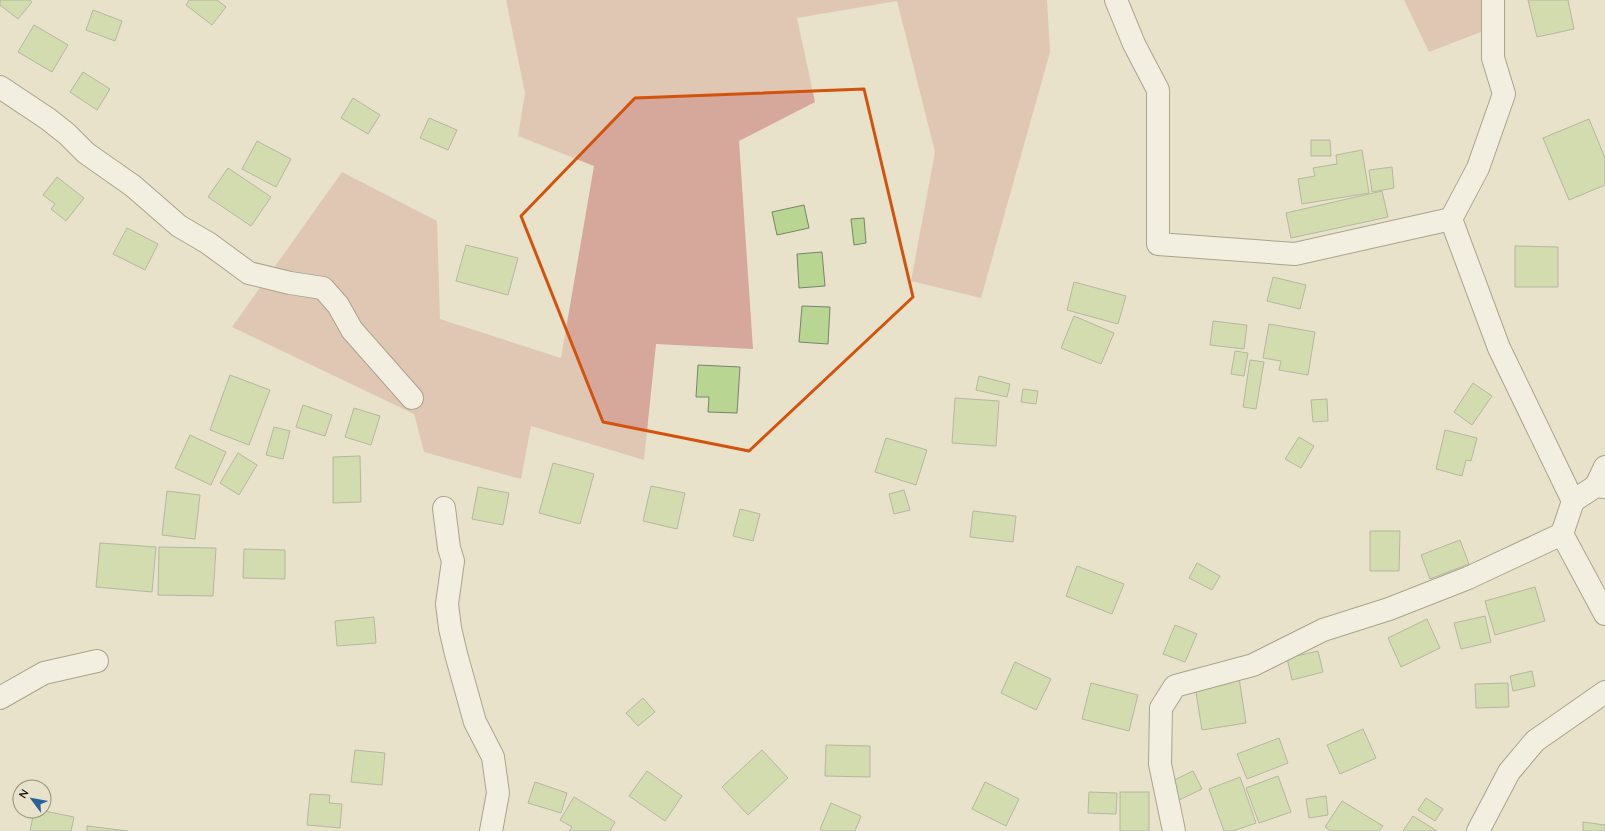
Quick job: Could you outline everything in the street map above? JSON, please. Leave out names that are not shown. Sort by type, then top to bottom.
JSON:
[{"type":"street","points":[[1116,0],[1134,44],[1158,90],[1158,244],[1295,254],[1451,219]]},
{"type":"street","points":[[1493,0],[1493,58],[1504,94],[1478,168],[1451,219],[1499,348],[1573,501]]},
{"type":"street","points":[[0,87],[48,119],[67,134],[86,153],[134,186],[179,226],[208,243],[249,273],[290,284],[323,288],[338,305],[352,330],[412,398]]},
{"type":"street","points":[[1174,831],[1160,764],[1161,708],[1175,686],[1253,665],[1323,630],[1389,609],[1468,578],[1562,534],[1573,501],[1602,480]]},
{"type":"street","points":[[444,508],[452,561],[447,604],[450,628],[476,722],[493,757],[498,793],[491,831]]},
{"type":"street","points":[[1562,534],[1605,614]]},
{"type":"street","points":[[0,698],[44,673],[97,661]]},
{"type":"street","points":[[1478,831],[1509,772],[1535,741],[1605,692]]},
{"type":"highlighted area","points":[[864,89],[913,297],[749,451],[603,422],[521,216],[635,98]]},
{"type":"shaded area","points":[[506,0],[1047,0],[1050,52],[981,298],[911,281],[935,152],[897,1],[797,18],[815,102],[739,141],[753,349],[656,344],[644,460],[531,426],[521,479],[424,452],[414,414],[232,327],[342,172],[437,221],[440,319],[561,358],[594,166],[518,136],[525,93]]},
{"type":"shaded area","points":[[1404,0],[1485,0],[1486,30],[1429,52]]},
{"type":"building","points":[[0,0],[30,0],[32,2],[18,19],[0,5]]},
{"type":"building","points":[[189,0],[217,0],[226,7],[212,25],[186,5]]},
{"type":"building","points":[[1528,0],[1568,0],[1574,29],[1537,37]]},
{"type":"building","points":[[93,10],[122,21],[115,41],[86,30]]},
{"type":"building","points":[[34,25],[68,45],[52,72],[18,52]]},
{"type":"building","points":[[83,72],[110,89],[97,110],[70,92]]},
{"type":"building","points":[[353,98],[380,115],[368,134],[341,118]]},
{"type":"building","points":[[429,118],[457,130],[448,150],[420,138]]},
{"type":"building","points":[[1589,119],[1605,158],[1605,185],[1569,200],[1543,138]]},
{"type":"building","points":[[1311,140],[1330,140],[1331,156],[1311,156]]},
{"type":"building","points":[[257,141],[291,159],[276,187],[242,169]]},
{"type":"building","points":[[1362,150],[1369,193],[1302,204],[1298,179],[1315,176],[1313,168],[1337,164],[1336,155]]},
{"type":"building","points":[[1392,167],[1394,188],[1372,192],[1369,170]]},
{"type":"building","points":[[228,168],[271,197],[251,226],[208,197]]},
{"type":"building","points":[[57,177],[84,198],[66,221],[51,209],[55,204],[43,195]]},
{"type":"building","points":[[1382,191],[1388,217],[1291,238],[1286,213]]},
{"type":"building","points":[[804,205],[809,228],[777,235],[772,212]]},
{"type":"building","points":[[864,218],[866,243],[854,245],[851,219]]},
{"type":"building","points":[[127,228],[158,244],[145,270],[113,254]]},
{"type":"building","points":[[466,245],[518,258],[508,295],[456,281]]},
{"type":"building","points":[[1515,246],[1558,247],[1558,287],[1515,287]]},
{"type":"building","points":[[822,252],[825,286],[799,288],[797,254]]},
{"type":"building","points":[[1273,277],[1306,285],[1300,309],[1267,301]]},
{"type":"building","points":[[1074,282],[1126,296],[1118,324],[1067,310]]},
{"type":"building","points":[[802,306],[830,307],[828,344],[799,342]]},
{"type":"building","points":[[1074,316],[1114,333],[1101,364],[1061,348]]},
{"type":"building","points":[[1213,321],[1247,325],[1244,349],[1210,345]]},
{"type":"building","points":[[1269,324],[1315,332],[1308,375],[1279,370],[1281,361],[1263,358]]},
{"type":"building","points":[[1235,351],[1248,353],[1244,376],[1231,374]]},
{"type":"building","points":[[1250,360],[1264,362],[1256,409],[1243,407]]},
{"type":"building","points":[[698,365],[740,367],[737,413],[708,412],[709,397],[696,397]]},
{"type":"building","points":[[230,375],[270,390],[249,445],[210,430]]},
{"type":"building","points":[[979,376],[1010,384],[1007,397],[976,390]]},
{"type":"building","points":[[1473,383],[1492,396],[1472,425],[1454,412]]},
{"type":"building","points":[[1023,389],[1038,391],[1036,404],[1021,402]]},
{"type":"building","points":[[955,398],[999,401],[996,446],[952,443]]},
{"type":"building","points":[[1327,399],[1328,421],[1313,422],[1311,400]]},
{"type":"building","points":[[303,405],[332,415],[325,436],[296,427]]},
{"type":"building","points":[[354,408],[380,416],[371,445],[345,437]]},
{"type":"building","points":[[274,427],[290,431],[283,459],[266,455]]},
{"type":"building","points":[[1445,430],[1477,438],[1471,461],[1466,460],[1462,476],[1436,469]]},
{"type":"building","points":[[190,435],[226,452],[211,485],[175,468]]},
{"type":"building","points":[[1299,437],[1314,446],[1301,468],[1285,459]]},
{"type":"building","points":[[886,438],[927,450],[916,485],[875,472]]},
{"type":"building","points":[[238,453],[257,465],[239,495],[220,483]]},
{"type":"building","points":[[360,456],[361,502],[333,503],[333,457]]},
{"type":"building","points":[[553,463],[594,474],[580,524],[539,513]]},
{"type":"building","points":[[651,486],[685,493],[677,529],[643,521]]},
{"type":"building","points":[[478,487],[509,493],[503,525],[472,519]]},
{"type":"building","points":[[904,490],[910,510],[894,514],[889,494]]},
{"type":"building","points":[[167,491],[200,495],[195,539],[162,535]]},
{"type":"building","points":[[740,509],[760,514],[753,541],[733,536]]},
{"type":"building","points":[[973,511],[1016,516],[1013,542],[970,537]]},
{"type":"building","points":[[1370,531],[1400,531],[1399,571],[1370,571]]},
{"type":"building","points":[[1460,540],[1469,564],[1430,579],[1421,555]]},
{"type":"building","points":[[100,543],[156,547],[152,592],[96,587]]},
{"type":"building","points":[[159,547],[216,548],[213,596],[158,595]]},
{"type":"building","points":[[244,549],[285,550],[285,579],[243,578]]},
{"type":"building","points":[[1197,563],[1220,576],[1212,590],[1189,578]]},
{"type":"building","points":[[1077,566],[1124,584],[1112,614],[1066,596]]},
{"type":"building","points":[[1535,587],[1545,621],[1495,635],[1485,601]]},
{"type":"building","points":[[1485,616],[1491,642],[1461,649],[1454,623]]},
{"type":"building","points":[[374,617],[376,643],[337,646],[335,621]]},
{"type":"building","points":[[1427,619],[1440,648],[1401,667],[1388,638]]},
{"type":"building","points":[[1175,625],[1197,634],[1185,662],[1163,654]]},
{"type":"building","points":[[1318,651],[1323,672],[1292,680],[1287,658]]},
{"type":"building","points":[[1015,662],[1051,679],[1036,710],[1001,693]]},
{"type":"building","points":[[1532,671],[1535,686],[1513,691],[1510,676]]},
{"type":"building","points":[[1239,678],[1246,723],[1202,730],[1195,686]]},
{"type":"building","points":[[1091,683],[1138,695],[1129,731],[1082,719]]},
{"type":"building","points":[[1508,683],[1509,707],[1476,708],[1475,684]]},
{"type":"building","points":[[643,698],[655,712],[638,726],[626,713]]},
{"type":"building","points":[[1363,729],[1376,758],[1340,774],[1327,745]]},
{"type":"building","points":[[1279,738],[1288,763],[1247,779],[1237,754]]},
{"type":"building","points":[[826,745],[870,746],[870,777],[825,776]]},
{"type":"building","points":[[355,750],[385,753],[382,785],[351,782]]},
{"type":"building","points":[[762,750],[788,778],[748,815],[722,787]]},
{"type":"building","points":[[647,771],[682,796],[665,821],[629,796]]},
{"type":"building","points":[[1193,771],[1202,789],[1177,801],[1168,783]]},
{"type":"building","points":[[1278,776],[1291,812],[1259,823],[1246,788]]},
{"type":"building","points":[[1240,777],[1256,823],[1233,831],[1224,831],[1209,789]]},
{"type":"building","points":[[535,782],[567,793],[561,813],[528,803]]},
{"type":"building","points":[[985,782],[1019,799],[1006,826],[972,809]]},
{"type":"building","points":[[1089,792],[1117,793],[1116,814],[1088,813]]},
{"type":"building","points":[[1120,792],[1149,792],[1149,831],[1120,831]]},
{"type":"building","points":[[310,794],[330,795],[329,803],[342,804],[340,828],[307,825]]},
{"type":"building","points":[[1326,796],[1328,815],[1309,818],[1306,799]]},
{"type":"building","points":[[574,797],[615,822],[610,831],[569,831],[572,827],[560,820]]},
{"type":"building","points":[[1426,798],[1443,809],[1435,821],[1418,810]]},
{"type":"building","points":[[1342,801],[1383,826],[1379,831],[1331,831],[1325,827]]},
{"type":"building","points":[[831,803],[861,816],[855,831],[824,831],[820,829]]},
{"type":"building","points":[[52,813],[74,817],[71,831],[30,831],[32,819],[52,819]]},
{"type":"building","points":[[1413,816],[1437,831],[1403,831]]},
{"type":"building","points":[[1583,822],[1605,825],[1605,831],[1583,831]]},
{"type":"building","points":[[87,826],[128,831],[87,831]]}]
